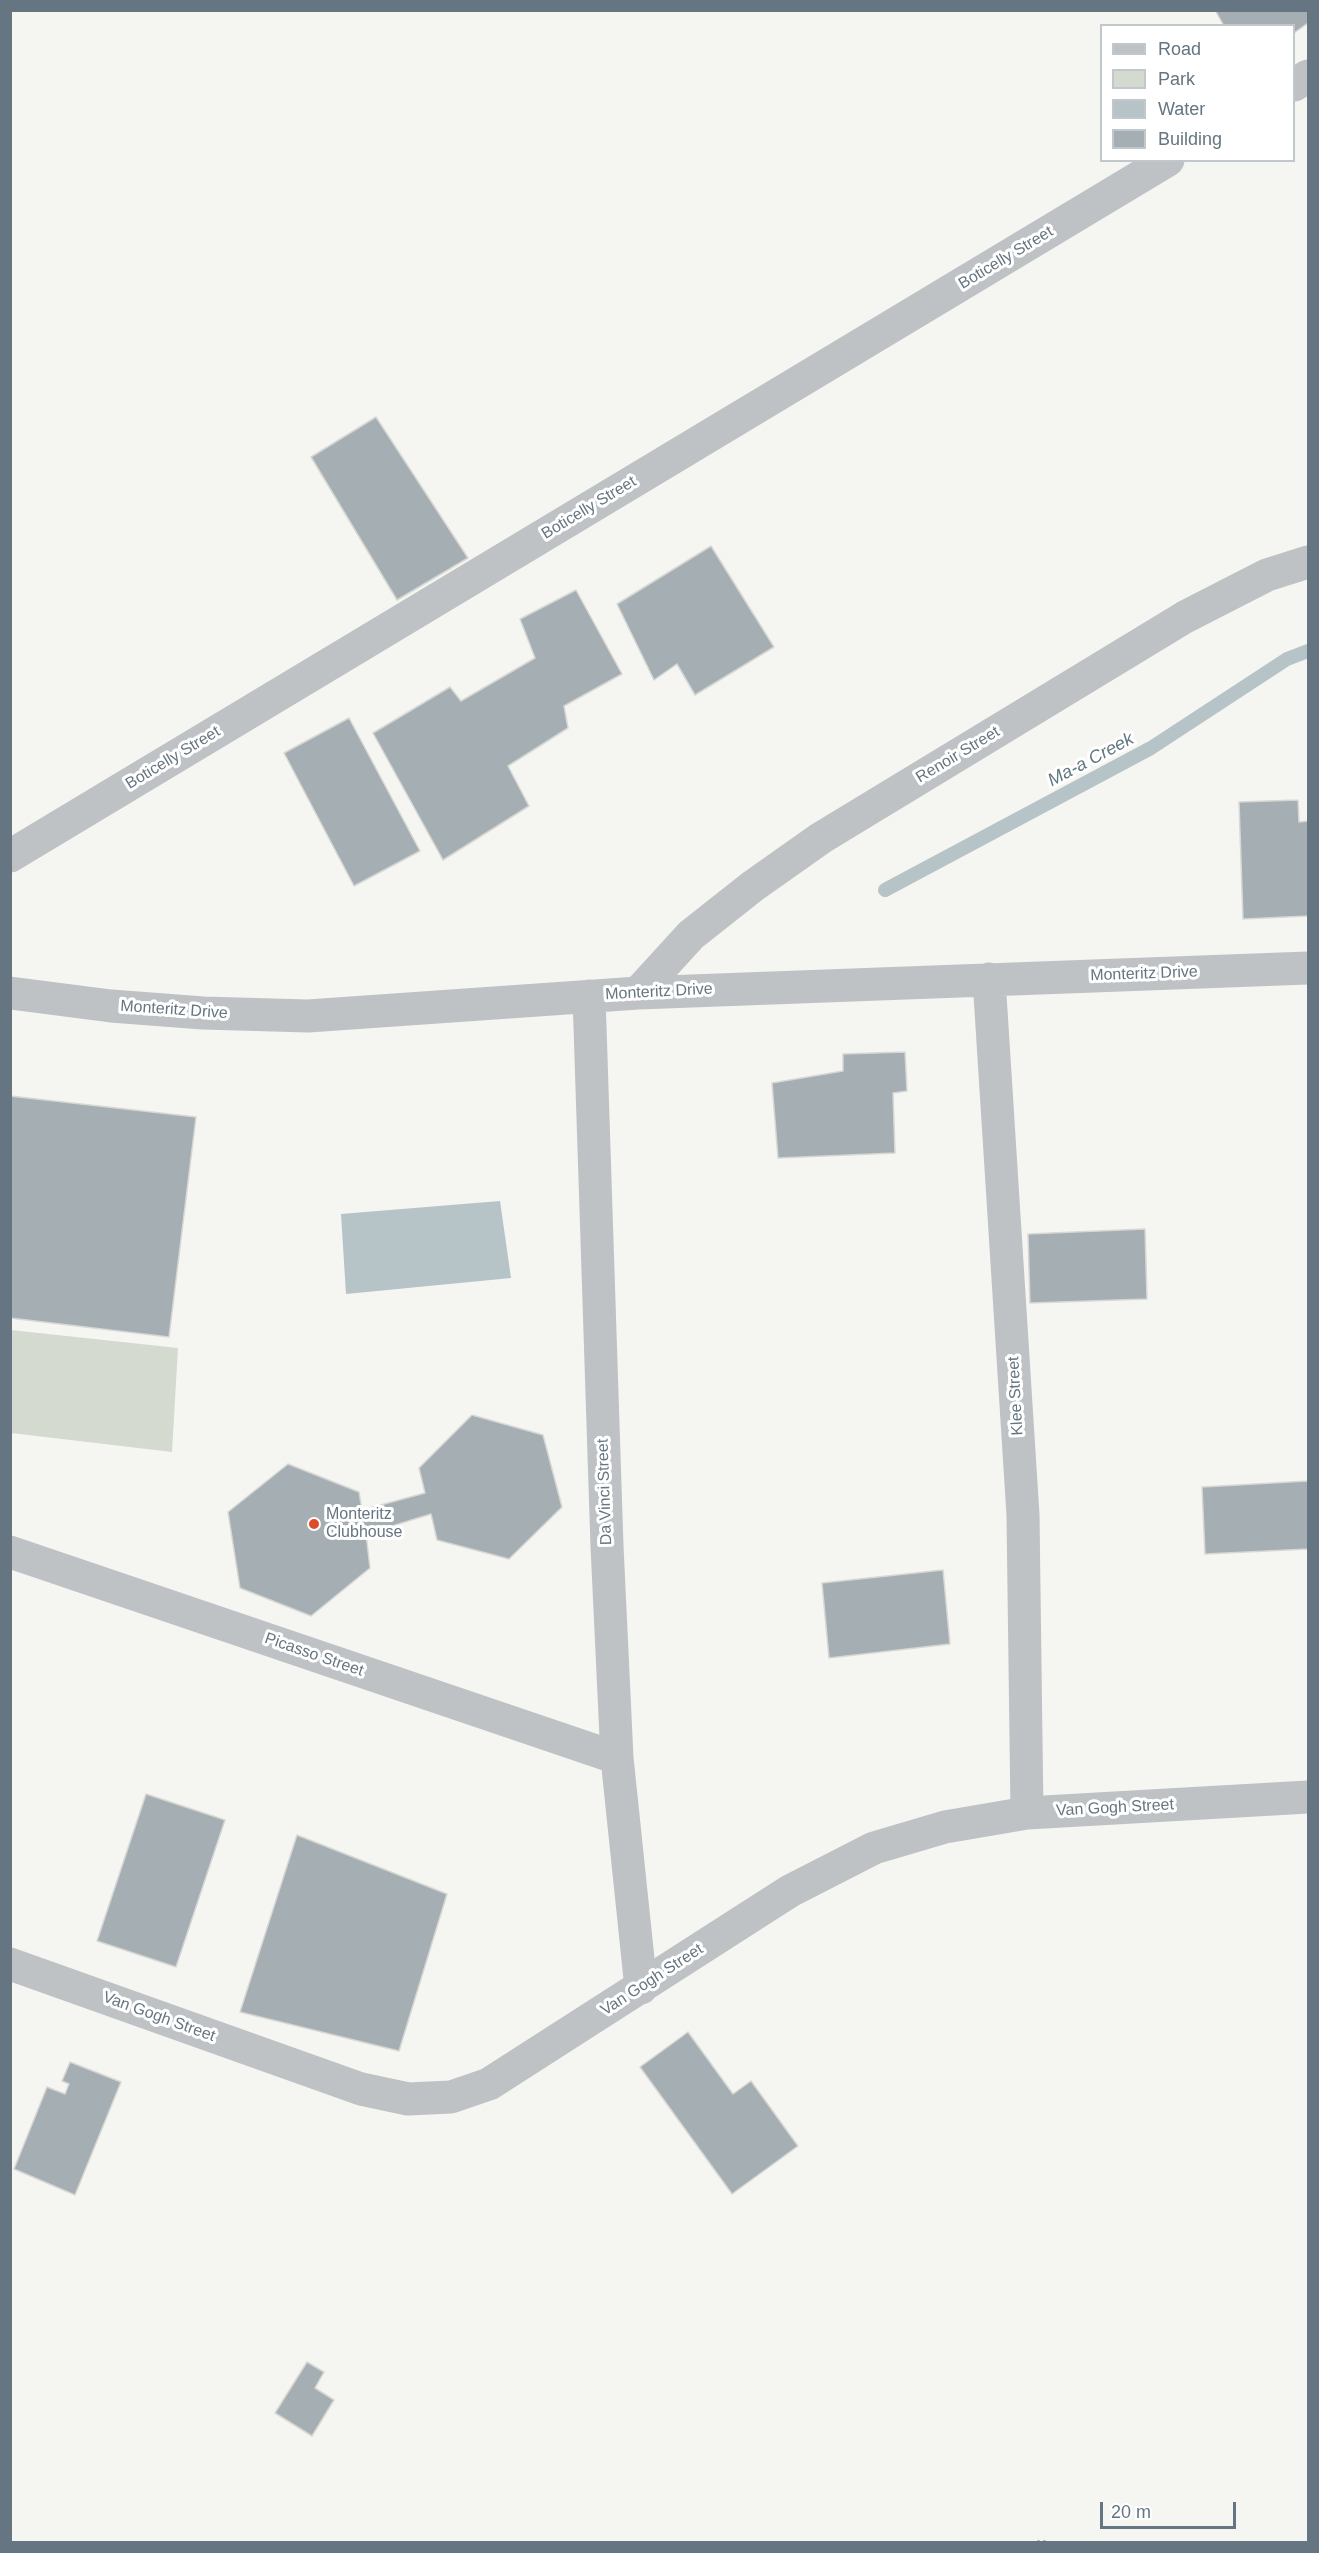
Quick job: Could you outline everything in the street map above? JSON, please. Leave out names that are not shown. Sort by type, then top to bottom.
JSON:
[{"type":"street","points":[[1295,84],[1308,76]]},
{"type":"street","name":"Boticelly Street","points":[[10,856],[1165,162]]},
{"type":"street","name":"Renoir Street","points":[[638,993],[691,935],[753,886],[822,838],[1185,616],[1267,575],[1308,562]]},
{"type":"street","name":"Monteritz Drive","points":[[10,993],[111,1006],[203,1013],[308,1016],[638,993],[1308,968]]},
{"type":"street","name":"Klee Street","points":[[989,979],[1023,1515],[1027,1813]]},
{"type":"street","name":"Da Vinci Street","points":[[589,996],[607,1546],[617,1758],[640,1988]]},
{"type":"street","name":"Picasso Street","points":[[10,1552],[617,1758]]},
{"type":"street","name":"Van Gogh Street","points":[[10,1964],[361,2089],[408,2099],[451,2097],[489,2084],[790,1891],[874,1848],[945,1827],[1027,1813],[1308,1797]]},
{"type":"path","points":[[1037,2542],[1046,2542]]},
{"type":"green space","points":[[11,1330],[178,1348],[172,1452],[11,1433]]},
{"type":"water","points":[[500,1201],[511,1278],[346,1294],[341,1214]]},
{"type":"building","points":[[1215,10],[1308,10],[1308,23],[1295,32],[1295,24],[1223,24]]},
{"type":"building","points":[[376,417],[468,558],[397,600],[311,457]]},
{"type":"building","points":[[711,546],[774,647],[695,695],[677,664],[654,680],[617,604]]},
{"type":"building","points":[[576,590],[622,674],[564,706],[568,728],[508,766],[529,806],[443,860],[373,733],[450,687],[461,701],[535,658],[520,619]]},
{"type":"building","points":[[349,718],[420,851],[354,886],[284,753]]},
{"type":"building","points":[[1298,800],[1299,822],[1308,821],[1308,916],[1243,919],[1239,802]]},
{"type":"building","points":[[905,1052],[907,1091],[893,1093],[895,1153],[778,1158],[772,1083],[843,1071],[843,1054]]},
{"type":"building","points":[[10,1096],[196,1117],[169,1337],[10,1318]]},
{"type":"building","points":[[1145,1229],[1147,1299],[1030,1303],[1028,1234]]},
{"type":"building","name":"Monteritz Clubhouse","points":[[472,1415],[543,1435],[562,1507],[509,1559],[437,1540],[431,1514],[366,1534],[370,1568],[311,1616],[240,1588],[228,1512],[288,1464],[359,1492],[362,1510],[425,1493],[419,1468]]},
{"type":"building","points":[[1308,1481],[1308,1549],[1205,1554],[1202,1487]]},
{"type":"building","points":[[943,1570],[950,1644],[829,1658],[822,1583]]},
{"type":"building","points":[[146,1794],[225,1820],[176,1967],[97,1941]]},
{"type":"building","points":[[297,1835],[447,1894],[399,2051],[240,2012]]},
{"type":"building","points":[[688,2032],[733,2094],[751,2081],[798,2146],[732,2194],[640,2067]]},
{"type":"building","points":[[70,2062],[121,2082],[75,2195],[14,2169],[47,2087],[65,2094],[69,2084],[62,2081]]},
{"type":"building","points":[[307,2362],[324,2372],[315,2388],[334,2400],[312,2436],[275,2413]]},
{"type":"waterway","name":"Ma-a Creek","points":[[885,890],[1151,748],[1287,659],[1308,651]]},
{"type":"place","name":"Monteritz Clubhouse","points":[[314,1524]]}]
